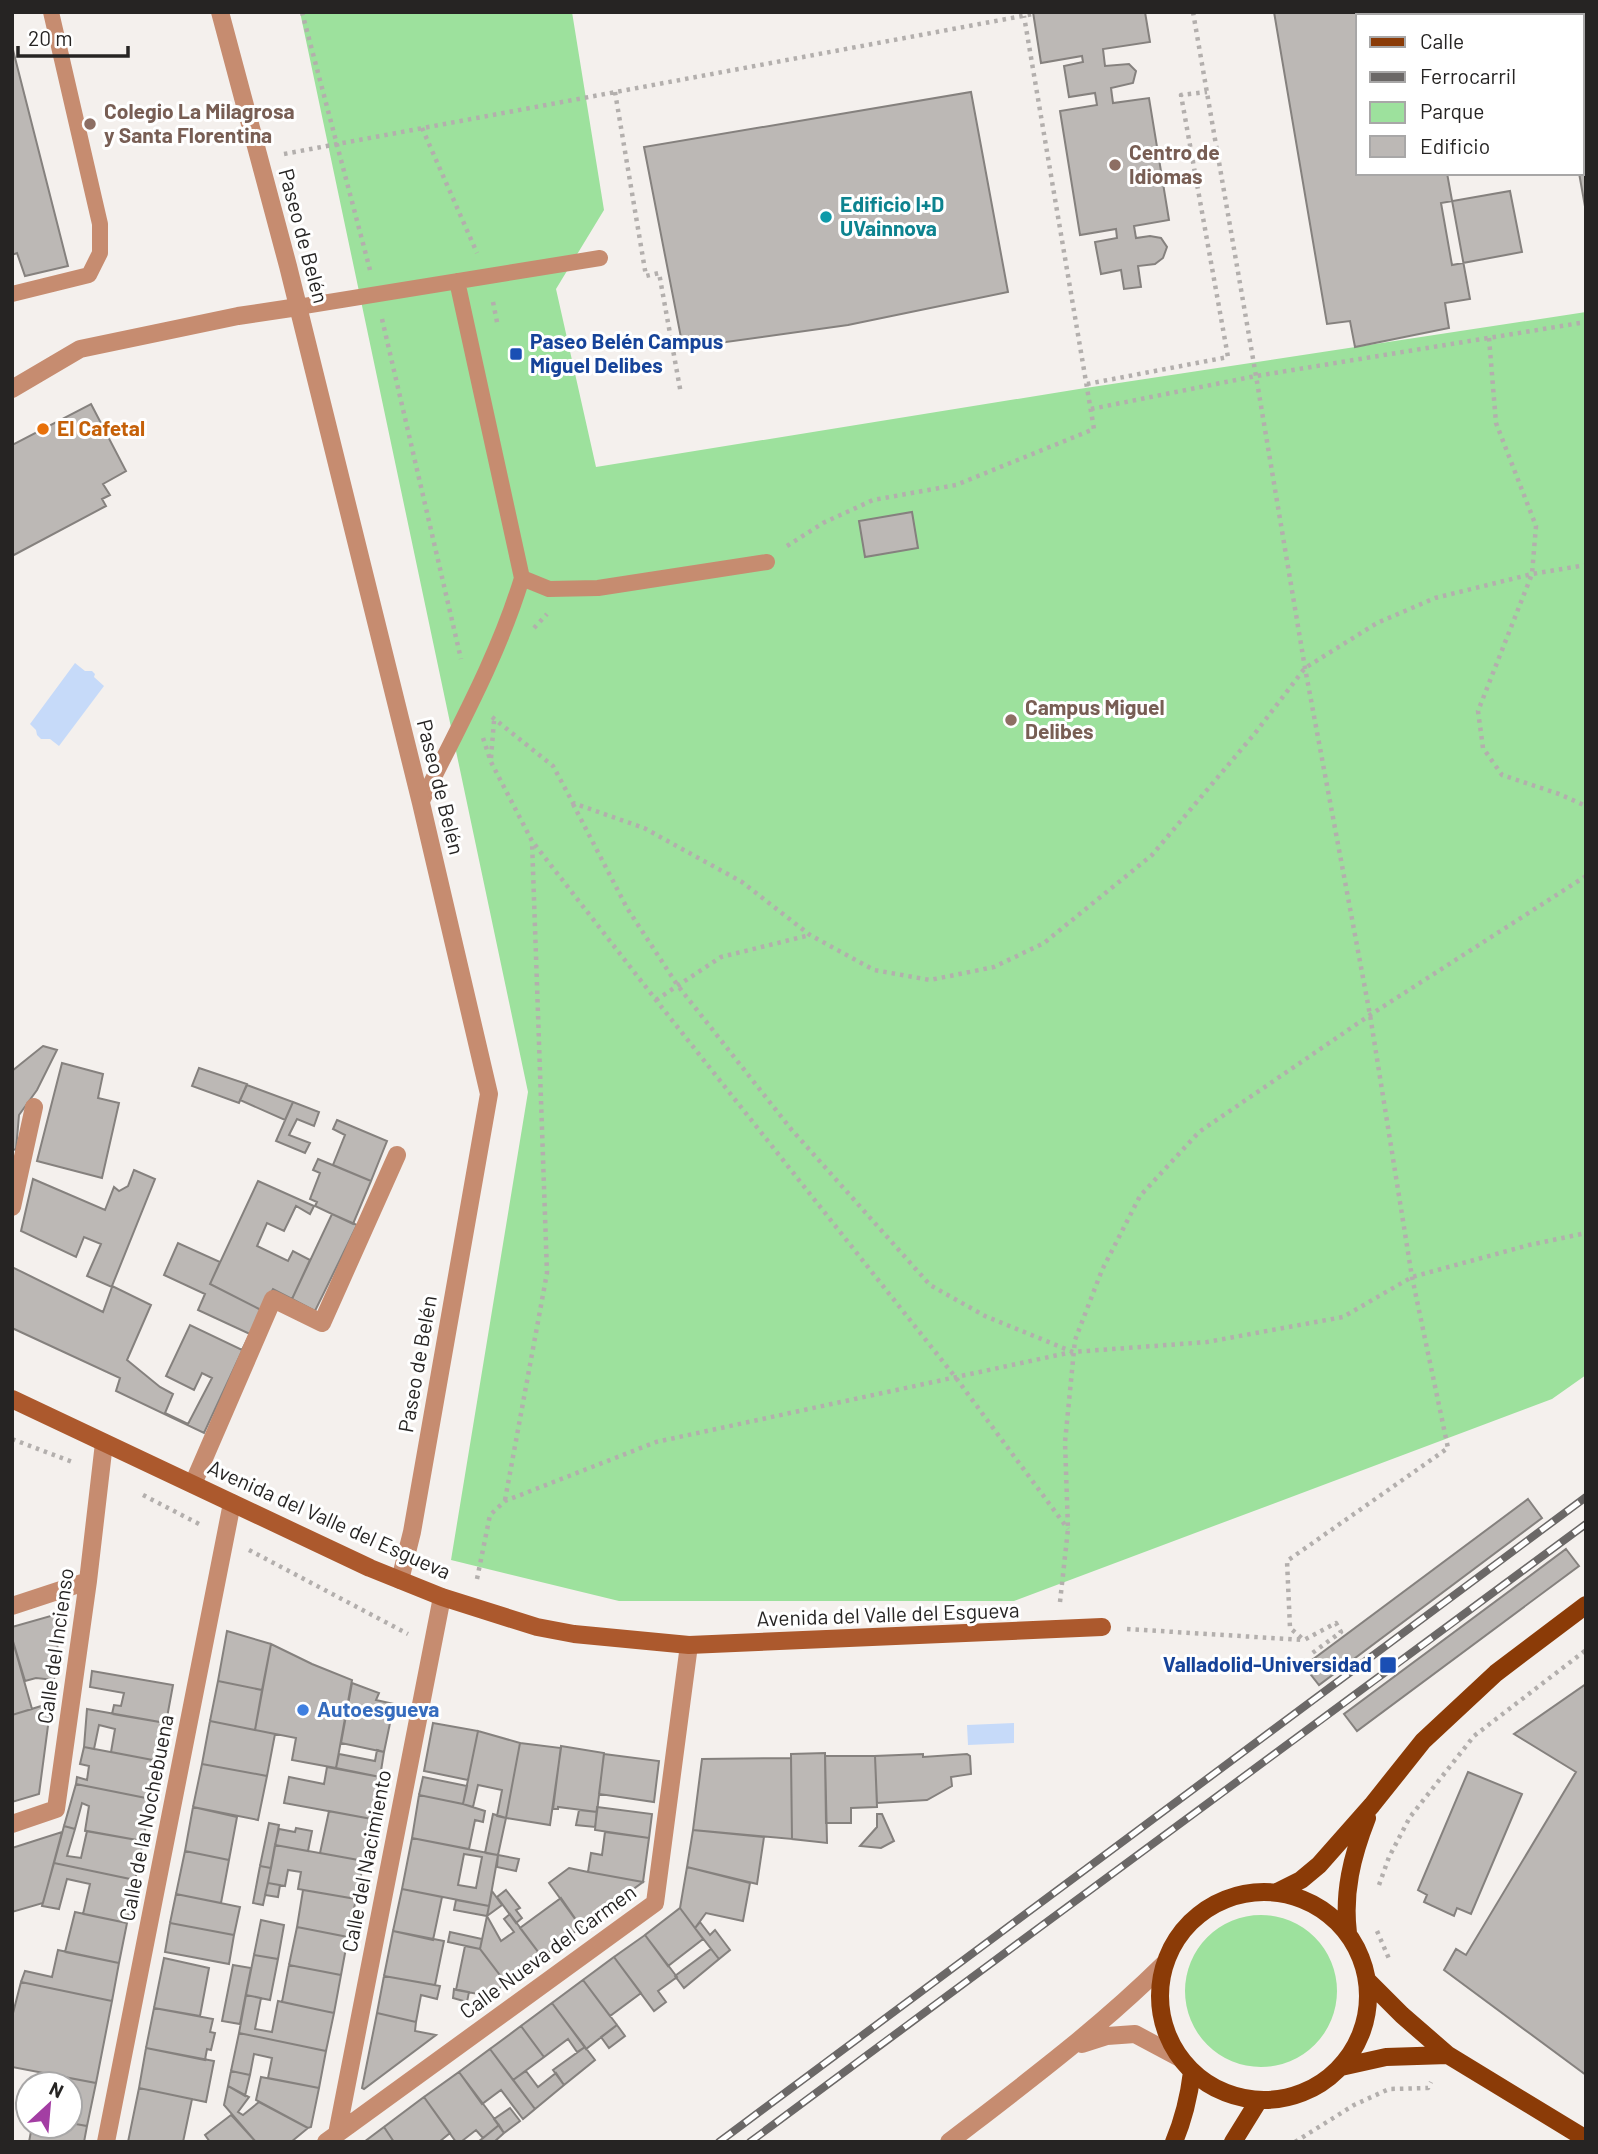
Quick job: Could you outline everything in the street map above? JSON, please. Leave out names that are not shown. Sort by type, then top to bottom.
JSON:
[{"type":"main road","points":[[1277,1892],[1301,1880],[1319,1865],[1423,1741],[1496,1672],[1586,1605]]},
{"type":"main road","points":[[1348,1933],[1345,1909],[1355,1847],[1372,1805]]},
{"type":"main road","points":[[1277,1892],[1293,1896],[1323,1910],[1348,1933],[1361,1956],[1368,1981],[1367,2018],[1357,2044],[1341,2067],[1324,2082],[1282,2099],[1240,2098],[1206,2083],[1186,2065],[1163,2026],[1160,1984],[1172,1945],[1184,1928],[1199,1914],[1217,1902],[1236,1896],[1277,1892]]},
{"type":"main road","points":[[1368,1981],[1448,2055],[1586,2139]]},
{"type":"main road","points":[[1341,2067],[1386,2057],[1448,2055]]},
{"type":"main road","points":[[1174,2142],[1189,2100],[1186,2065]]},
{"type":"main road","points":[[1233,2142],[1259,2100]]},
{"type":"street","name":"Paseo de Belén","points":[[220,12],[298,307],[421,803],[489,1094],[412,1532],[400,1580]]},
{"type":"street","points":[[12,389],[80,349],[238,316],[298,307]]},
{"type":"street","points":[[12,1207],[34,1107]]},
{"type":"street","points":[[193,1484],[273,1299],[322,1323],[397,1155]]},
{"type":"street","name":"Avenida del Valle del Esgueva","points":[[12,1399],[400,1580],[442,1597],[537,1627],[574,1634],[690,1645],[1102,1627]]},
{"type":"street","name":"Calle del Incienso","points":[[12,1824],[56,1809],[104,1443]]},
{"type":"street","name":"Calle de la Nochebuena","points":[[106,2142],[232,1503]]},
{"type":"street","points":[[12,1606],[88,1581]]},
{"type":"street","name":"Calle del Nacimiento","points":[[332,2138],[442,1597]]},
{"type":"street","name":"Calle Nueva del Carmen","points":[[332,2138],[655,1903],[690,1645]]},
{"type":"street","points":[[949,2142],[1075,2046],[1164,1964]]},
{"type":"street","points":[[1075,2046],[1107,2036],[1135,2034],[1186,2065]]},
{"type":"lane","points":[[12,294],[89,275],[100,253],[100,224],[51,12]]},
{"type":"lane","points":[[298,307],[600,258]]},
{"type":"lane","points":[[421,803],[513,609],[522,578],[457,281]]},
{"type":"lane","points":[[522,578],[550,589],[598,589],[767,562]]},
{"type":"path","points":[[302,12],[377,295],[471,702],[491,762],[532,841],[957,1378],[1068,1528]]},
{"type":"path","points":[[1193,12],[1305,668],[1370,1015],[1412,1277],[1448,1448],[1287,1561],[1290,1628],[1304,1640]]},
{"type":"path","points":[[259,158],[1013,15],[1033,14]]},
{"type":"path","points":[[767,562],[823,523],[873,500],[956,485],[1094,429],[1024,16]]},
{"type":"path","points":[[615,92],[646,276],[659,273],[681,394]]},
{"type":"path","points":[[1087,384],[1228,357],[1181,95],[1207,92]]},
{"type":"path","points":[[1091,409],[1256,376],[1586,322]]},
{"type":"path","points":[[1489,338],[1496,423],[1536,526],[1532,574],[1478,711],[1483,748],[1502,775],[1586,806]]},
{"type":"path","points":[[573,803],[643,828],[742,882],[810,935],[874,970],[930,980],[994,967],[1044,943],[1152,855],[1256,732],[1305,668],[1377,623],[1435,598],[1532,574],[1586,565]]},
{"type":"path","points":[[471,702],[553,766],[627,908],[678,986],[791,1129],[930,1285],[985,1316],[1073,1352]]},
{"type":"path","points":[[505,1501],[547,1273],[532,841]]},
{"type":"path","points":[[1057,1631],[1068,1528],[1065,1442],[1075,1340],[1102,1269],[1140,1196],[1199,1132],[1370,1015],[1586,876]]},
{"type":"path","points":[[656,1000],[721,957],[810,935]]},
{"type":"path","points":[[476,1585],[490,1515],[505,1501],[656,1442],[1073,1352],[1207,1342],[1343,1317],[1412,1277],[1529,1245],[1586,1233]]},
{"type":"path","points":[[12,1439],[72,1462]]},
{"type":"path","points":[[137,1491],[208,1529]]},
{"type":"path","points":[[248,1550],[409,1634]]},
{"type":"path","points":[[1102,1627],[1304,1640],[1336,1623],[1341,1632],[1311,1654]]},
{"type":"path","points":[[1378,1887],[1389,1857],[1410,1816],[1474,1735],[1586,1650]]},
{"type":"path","points":[[1376,1922],[1377,1934],[1394,1969]]},
{"type":"path","points":[[1295,2142],[1354,2105],[1389,2090],[1428,2088],[1448,2055]]},
{"type":"green space","name":"Campus Miguel Delibes","points":[[300,12],[572,12],[604,210],[556,289],[596,467],[1079,389],[1586,312],[1586,1375],[1552,1399],[1014,1601],[619,1601],[451,1560],[528,1092]]},
{"type":"green space","points":[[1261,1915],[1290,1921],[1315,1937],[1331,1962],[1337,1991],[1331,2020],[1315,2045],[1290,2061],[1261,2067],[1232,2061],[1207,2045],[1191,2020],[1185,1991],[1191,1962],[1207,1937],[1232,1921]]},
{"type":"water","points":[[75,663],[85,671],[92,671],[94,677],[104,686],[59,746],[50,739],[41,739],[30,724]]},
{"type":"water","points":[[1014,1723],[1014,1743],[968,1745],[967,1725]]},
{"type":"building","name":"Centro de Idiomas","points":[[1033,12],[1145,12],[1150,42],[1103,49],[1105,66],[1129,64],[1136,71],[1133,83],[1111,88],[1113,103],[1149,98],[1169,220],[1134,226],[1136,238],[1161,238],[1167,247],[1163,258],[1155,264],[1138,266],[1141,287],[1124,289],[1121,270],[1101,274],[1095,242],[1117,238],[1116,229],[1080,235],[1060,111],[1097,105],[1095,93],[1069,97],[1064,66],[1083,62],[1082,56],[1041,63]]},
{"type":"building","points":[[1274,12],[1586,12],[1586,212],[1579,175],[1584,175],[1584,14],[1356,14],[1356,175],[1447,175],[1470,299],[1445,303],[1449,328],[1355,347],[1350,321],[1327,324]]},
{"type":"building","points":[[12,46],[68,266],[25,276],[17,253],[12,255]]},
{"type":"building","name":"Edificio I+D UVainnova","points":[[971,92],[1008,292],[848,325],[683,348],[644,147]]},
{"type":"building","points":[[1510,191],[1522,252],[1452,265],[1441,203]]},
{"type":"building","points":[[91,404],[126,471],[103,484],[110,495],[102,499],[106,506],[12,556],[12,445]]},
{"type":"building","points":[[912,512],[918,548],[865,557],[859,521]]},
{"type":"building","points":[[43,1046],[57,1050],[37,1090],[19,1115],[16,1150],[12,1149],[12,1071]]},
{"type":"building","points":[[62,1063],[103,1074],[98,1098],[119,1103],[102,1178],[37,1161]]},
{"type":"building","points":[[199,1068],[247,1084],[239,1103],[192,1086]]},
{"type":"building","points":[[247,1085],[293,1102],[285,1120],[240,1100]]},
{"type":"building","points":[[293,1102],[319,1112],[314,1126],[297,1119],[289,1135],[310,1143],[305,1153],[276,1141]]},
{"type":"building","points":[[337,1120],[387,1141],[371,1181],[333,1165],[345,1135],[333,1129]]},
{"type":"building","points":[[318,1159],[371,1181],[353,1224],[315,1206],[317,1202],[310,1199],[320,1173],[313,1170]]},
{"type":"building","points":[[134,1170],[155,1179],[112,1286],[151,1305],[127,1360],[173,1394],[165,1413],[188,1424],[212,1378],[202,1373],[194,1390],[166,1376],[190,1325],[242,1350],[248,1337],[204,1433],[116,1391],[120,1378],[12,1328],[12,1267],[103,1312],[112,1287],[87,1276],[101,1244],[84,1237],[76,1257],[21,1231],[33,1179],[105,1210],[114,1187],[119,1191],[128,1186]]},
{"type":"building","points":[[258,1181],[314,1206],[310,1214],[296,1206],[284,1231],[267,1223],[257,1246],[288,1261],[293,1251],[310,1260],[292,1299],[273,1289],[261,1310],[210,1284]]},
{"type":"building","points":[[332,1214],[357,1225],[315,1311],[292,1299]]},
{"type":"building","points":[[178,1243],[220,1262],[210,1284],[261,1310],[250,1334],[198,1310],[205,1294],[164,1275]]},
{"type":"building","points":[[1528,1499],[1542,1518],[1319,1685],[1304,1666]]},
{"type":"building","points":[[1566,1549],[1579,1566],[1357,1731],[1344,1714]]},
{"type":"building","points":[[61,1613],[54,1680],[36,1678],[25,1681],[12,1638],[12,1627]]},
{"type":"building","points":[[227,1631],[271,1644],[262,1690],[218,1681]]},
{"type":"building","points":[[12,1638],[32,1709],[12,1715]]},
{"type":"building","name":"Autoesgueva","points":[[271,1644],[352,1680],[336,1768],[292,1760],[296,1738],[255,1730]]},
{"type":"building","points":[[92,1671],[173,1685],[166,1723],[112,1714],[114,1705],[121,1706],[124,1693],[90,1687]]},
{"type":"building","points":[[218,1681],[262,1690],[255,1730],[210,1721]]},
{"type":"building","points":[[352,1683],[379,1693],[376,1700],[394,1704],[384,1752],[341,1743]]},
{"type":"building","points":[[1586,1684],[1586,2075],[1444,1970],[1456,1949],[1466,1955],[1576,1772],[1514,1734]]},
{"type":"building","points":[[51,1703],[39,1794],[12,1802],[12,1715]]},
{"type":"building","points":[[87,1709],[166,1723],[158,1761],[111,1752],[115,1729],[99,1725],[94,1749],[84,1747]]},
{"type":"building","points":[[210,1721],[275,1734],[267,1776],[202,1764]]},
{"type":"building","points":[[433,1723],[478,1731],[468,1780],[424,1771]]},
{"type":"building","points":[[478,1731],[520,1743],[506,1818],[497,1816],[502,1790],[478,1785],[473,1807],[463,1804]]},
{"type":"building","points":[[520,1743],[561,1748],[550,1825],[506,1818]]},
{"type":"building","points":[[561,1746],[604,1753],[597,1812],[558,1807],[553,1809]]},
{"type":"building","points":[[84,1747],[158,1761],[151,1799],[76,1784],[77,1777],[87,1780],[89,1766],[80,1764]]},
{"type":"building","points":[[377,1750],[384,1752],[380,1777],[336,1768],[339,1754],[375,1761]]},
{"type":"building","points":[[825,1753],[827,1843],[792,1839],[791,1754]]},
{"type":"building","points":[[604,1754],[659,1761],[654,1802],[599,1794]]},
{"type":"building","points":[[923,1754],[923,1757],[967,1754],[970,1756],[971,1774],[951,1777],[952,1786],[927,1800],[877,1803],[875,1756]]},
{"type":"building","points":[[825,1756],[875,1756],[877,1807],[851,1808],[851,1823],[826,1823]]},
{"type":"building","points":[[791,1758],[792,1839],[693,1830],[702,1759]]},
{"type":"building","points":[[202,1764],[267,1776],[258,1820],[193,1807]]},
{"type":"building","points":[[327,1767],[380,1777],[372,1819],[284,1803],[289,1777],[324,1784]]},
{"type":"building","points":[[1468,1772],[1522,1794],[1471,1914],[1457,1908],[1454,1916],[1424,1902],[1427,1895],[1418,1890]]},
{"type":"building","points":[[423,1777],[467,1786],[463,1804],[419,1795]]},
{"type":"building","points":[[76,1784],[151,1799],[143,1841],[85,1831],[89,1806],[82,1803],[75,1829],[64,1826]]},
{"type":"building","points":[[419,1795],[485,1811],[483,1822],[475,1820],[469,1849],[412,1838]]},
{"type":"building","points":[[193,1807],[237,1817],[229,1860],[185,1851]]},
{"type":"building","points":[[597,1807],[652,1814],[649,1838],[595,1830]]},
{"type":"building","points":[[579,1810],[597,1812],[595,1827],[576,1825]]},
{"type":"building","points":[[329,1811],[372,1819],[364,1861],[320,1853]]},
{"type":"building","points":[[493,1814],[506,1818],[498,1855],[485,1853]]},
{"type":"building","points":[[877,1814],[882,1814],[894,1841],[881,1848],[860,1846],[877,1827]]},
{"type":"building","points":[[269,1823],[279,1825],[271,1868],[260,1866]]},
{"type":"building","points":[[64,1826],[75,1829],[67,1856],[81,1858],[87,1831],[143,1841],[135,1880],[54,1863]]},
{"type":"building","points":[[296,1828],[312,1831],[308,1851],[275,1845],[279,1829],[295,1832]]},
{"type":"building","points":[[693,1830],[764,1837],[757,1884],[687,1867]]},
{"type":"building","points":[[62,1832],[43,1903],[12,1912],[12,1848]]},
{"type":"building","points":[[605,1832],[649,1838],[643,1882],[588,1872],[591,1853],[602,1855]]},
{"type":"building","points":[[412,1838],[498,1855],[489,1906],[402,1889]],"holes":[[[464,1854],[482,1857],[476,1888],[458,1885]]]},
{"type":"building","points":[[275,1845],[364,1861],[356,1899],[298,1889],[301,1872],[288,1870],[285,1886],[268,1883]]},
{"type":"building","points":[[185,1851],[229,1860],[221,1903],[176,1894]]},
{"type":"building","points":[[498,1855],[519,1859],[516,1871],[497,1867]]},
{"type":"building","points":[[54,1863],[135,1880],[127,1923],[83,1914],[90,1884],[67,1879],[59,1909],[42,1906]]},
{"type":"building","points":[[260,1866],[271,1868],[263,1905],[253,1903]]},
{"type":"building","points":[[687,1867],[750,1883],[743,1921],[706,1913],[695,1928],[680,1908]]},
{"type":"building","points":[[569,1868],[643,1882],[581,1927],[549,1883]]},
{"type":"building","points":[[268,1883],[280,1885],[278,1897],[265,1895]]},
{"type":"building","points":[[402,1889],[442,1897],[433,1940],[393,1931]]},
{"type":"building","points":[[303,1890],[356,1899],[348,1937],[297,1927]]},
{"type":"building","points":[[506,1890],[520,1908],[516,1910],[522,1918],[516,1923],[497,1897]]},
{"type":"building","points":[[492,1891],[502,1905],[487,1916]]},
{"type":"building","points":[[176,1894],[240,1907],[234,1935],[170,1923]]},
{"type":"building","points":[[561,1898],[581,1927],[542,1957],[520,1928]]},
{"type":"building","points":[[456,1900],[489,1906],[487,1916],[454,1910]]},
{"type":"building","points":[[680,1908],[703,1939],[668,1966],[645,1935]]},
{"type":"building","points":[[75,1912],[127,1923],[119,1963],[65,1952]]},
{"type":"building","points":[[510,1914],[542,1957],[506,1983],[480,1949],[487,1916],[501,1941],[514,1932],[504,1919]]},
{"type":"building","points":[[261,1920],[284,1925],[278,1959],[254,1955]]},
{"type":"building","points":[[700,1922],[710,1935],[715,1930],[730,1950],[719,1959],[695,1928]]},
{"type":"building","points":[[170,1923],[234,1935],[229,1964],[165,1952]]},
{"type":"building","points":[[297,1927],[348,1937],[341,1975],[289,1965]]},
{"type":"building","points":[[393,1931],[444,1941],[435,1985],[384,1976]]},
{"type":"building","points":[[450,1932],[482,1939],[480,1949],[448,1942]]},
{"type":"building","points":[[645,1935],[677,1977],[658,1991],[666,2002],[654,2011],[614,1957]]},
{"type":"building","points":[[465,1946],[480,1949],[506,1983],[489,1996],[456,1990]]},
{"type":"building","points":[[711,1949],[719,1959],[684,1988],[675,1976]]},
{"type":"building","points":[[58,1950],[119,1963],[112,2001],[21,1982],[25,1971],[52,1977]]},
{"type":"building","points":[[254,1955],[278,1959],[270,2000],[246,1995]]},
{"type":"building","points":[[614,1957],[641,1993],[610,2016],[583,1980]]},
{"type":"building","points":[[164,1958],[209,1968],[200,2016],[154,2008]]},
{"type":"building","points":[[233,1965],[251,1968],[240,2024],[222,2021]]},
{"type":"building","points":[[289,1965],[341,1975],[334,2013],[282,2002]]},
{"type":"building","points":[[384,1976],[440,1986],[437,1999],[421,1995],[416,2022],[377,2013]]},
{"type":"building","points":[[583,1980],[617,2025],[586,2049],[552,2003]]},
{"type":"building","points":[[21,1982],[112,2001],[96,2083],[84,2081],[84,2070],[28,2070],[12,2067],[12,2017]]},
{"type":"building","points":[[454,1989],[469,1992],[467,2002],[453,1998]]},
{"type":"building","points":[[246,1995],[261,1998],[255,2029],[272,2032],[278,2001],[334,2013],[326,2051],[239,2033]]},
{"type":"building","points":[[552,2003],[585,2047],[577,2052],[568,2039],[544,2057],[521,2026]]},
{"type":"building","points":[[154,2008],[213,2019],[210,2032],[215,2033],[211,2050],[207,2049],[205,2060],[146,2048]]},
{"type":"building","points":[[377,2013],[416,2022],[415,2031],[436,2035],[364,2089],[362,2088]]},
{"type":"building","points":[[617,2025],[625,2036],[609,2048],[601,2037]]},
{"type":"building","points":[[521,2026],[544,2057],[513,2080],[490,2049]]},
{"type":"building","points":[[239,2033],[326,2051],[319,2088],[268,2078],[272,2058],[254,2054],[250,2075],[231,2071]]},
{"type":"building","points":[[585,2047],[595,2060],[564,2085],[553,2070]]},
{"type":"building","points":[[146,2048],[214,2061],[206,2102],[139,2088]]},
{"type":"building","points":[[490,2049],[535,2109],[523,2119],[501,2090],[482,2104],[459,2072]]},
{"type":"building","points":[[231,2071],[250,2075],[245,2096],[228,2086]]},
{"type":"building","points":[[526,2071],[538,2087],[556,2073],[564,2085],[535,2109],[513,2080]]},
{"type":"building","points":[[459,2072],[499,2125],[483,2138],[476,2130],[463,2142],[456,2142],[424,2097]]},
{"type":"building","points":[[261,2077],[319,2088],[311,2127],[308,2128],[256,2100]]},
{"type":"building","points":[[84,2081],[96,2083],[87,2126],[84,2125]]},
{"type":"building","points":[[228,2086],[249,2097],[238,2112],[243,2115],[259,2102],[308,2128],[291,2142],[256,2142],[224,2105]]},
{"type":"building","points":[[139,2088],[192,2099],[183,2142],[128,2142]]},
{"type":"building","points":[[424,2097],[450,2133],[439,2142],[394,2142],[384,2127]]},
{"type":"building","points":[[510,2108],[520,2121],[504,2133],[494,2119]]},
{"type":"building","points":[[231,2115],[256,2142],[210,2142],[205,2135]]},
{"type":"building","points":[[84,2125],[87,2126],[84,2142],[29,2142],[84,2140]]},
{"type":"building","points":[[499,2125],[504,2133],[494,2142],[478,2142]]},
{"type":"building","points":[[384,2127],[394,2142],[364,2142]]},
{"type":"railway","points":[[719,2142],[1586,1497]]},
{"type":"railway","points":[[750,2142],[1586,1524]]},
{"type":"place","name":"Colegio La Milagrosa y Santa Florentina","points":[[90,124]]},
{"type":"place","name":"Centro de Idiomas","points":[[1115,165]]},
{"type":"place","name":"Edificio I+D UVainnova","points":[[826,217]]},
{"type":"place","name":"Paseo Belén Campus Miguel Delibes","points":[[516,354]]},
{"type":"place","name":"El Cafetal","points":[[43,429]]},
{"type":"place","name":"Campus Miguel Delibes","points":[[1011,720]]},
{"type":"place","name":"Valladolid-Universidad","points":[[1388,1665]]},
{"type":"place","name":"Autoesgueva","points":[[303,1710]]}]
